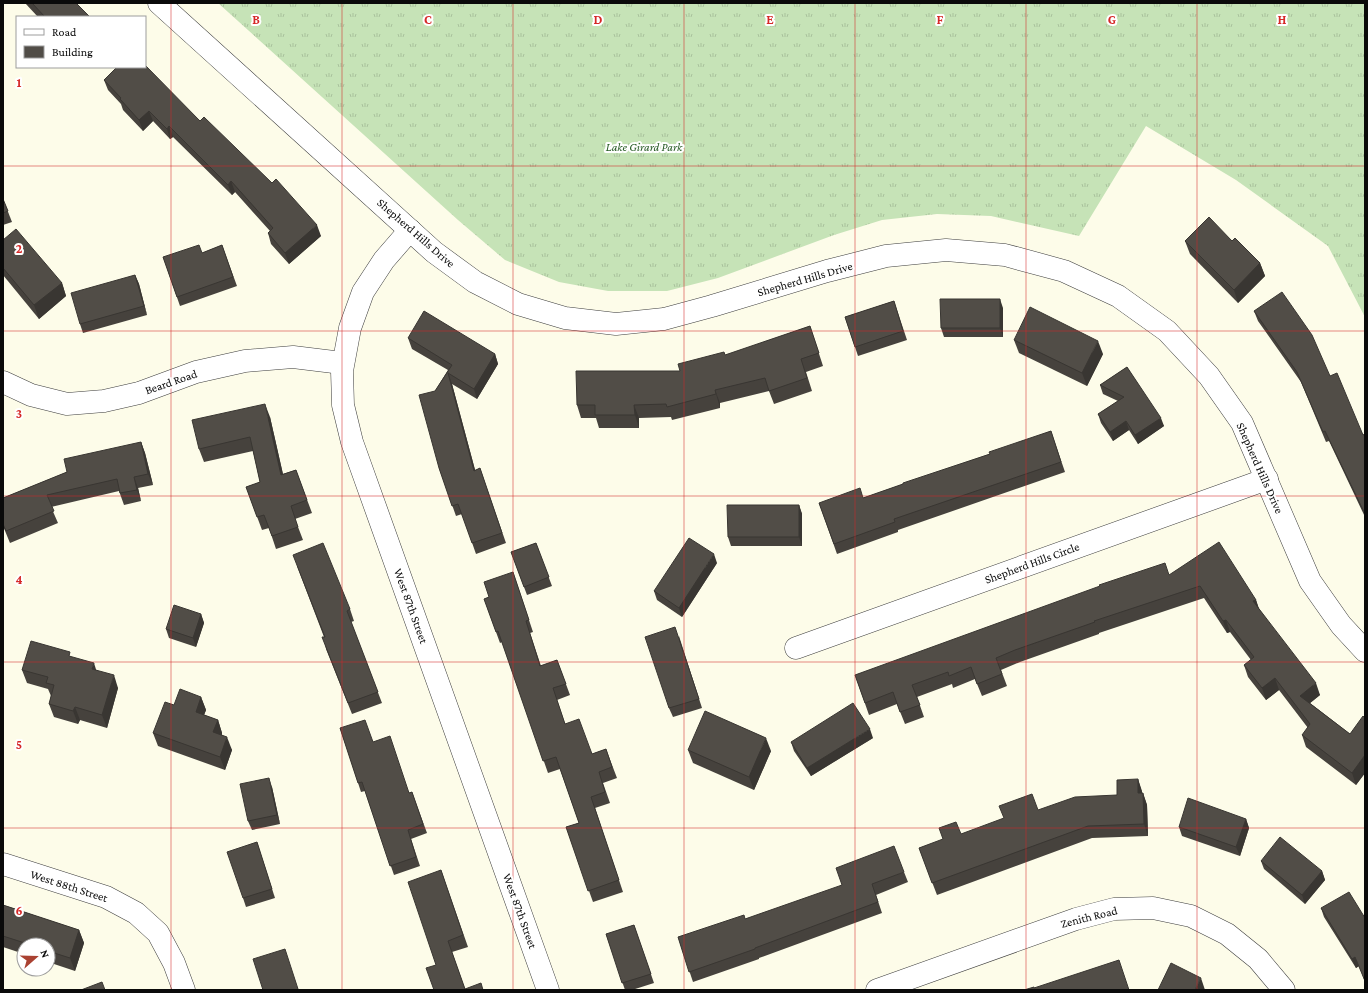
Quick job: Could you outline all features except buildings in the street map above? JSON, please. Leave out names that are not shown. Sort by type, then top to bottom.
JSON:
[{"type":"street","name":"Shepherd Hills Drive","points":[[159,3],[434,252],[475,282],[518,304],[565,318],[616,324],[664,319],[827,271],[886,256],[946,250],[1005,255],[1064,271],[1118,296],[1167,331],[1209,376],[1242,424],[1310,580],[1341,625],[1365,651]]},
{"type":"street","name":"West 87th Street","points":[[410,230],[384,260],[363,292],[350,328],[342,363],[344,405],[352,442],[548,990]]},
{"type":"street","name":"Beard Road","points":[[3,382],[31,395],[67,404],[104,401],[132,395],[196,372],[245,361],[293,357],[342,363]]},
{"type":"street","name":"Shepherd Hills Circle","points":[[796,648],[1267,479]]},
{"type":"street","name":"West 88th Street","points":[[3,864],[106,897],[136,913],[158,933],[174,963],[184,990]]},
{"type":"street","name":"Zenith Road","points":[[877,990],[1076,919],[1114,909],[1153,908],[1191,916],[1227,934],[1258,958],[1284,990]]},
{"type":"green space","name":"Lake Girard Park","points":[[218,3],[1365,3],[1365,317],[1328,246],[1236,180],[1146,126],[1079,236],[991,216],[937,214],[882,220],[834,235],[718,278],[667,291],[608,291],[559,282],[505,260],[458,220]]}]
